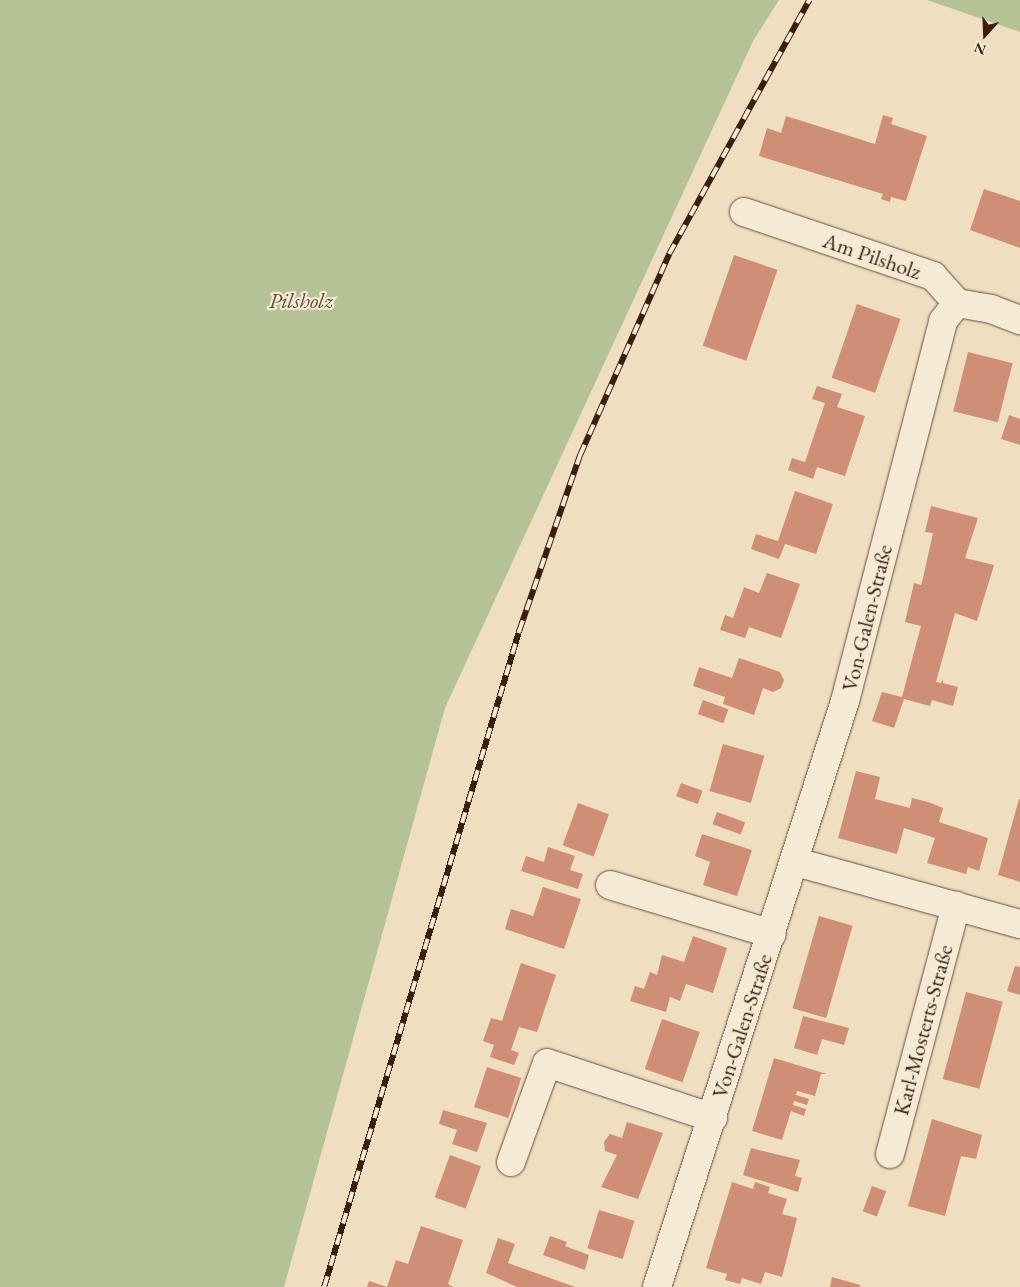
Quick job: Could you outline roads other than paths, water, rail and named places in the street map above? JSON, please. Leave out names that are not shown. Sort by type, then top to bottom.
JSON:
[{"type":"street","name":"Am Pilsholz","points":[[744,212],[933,276],[957,303]]},
{"type":"street","points":[[957,303],[991,309],[1020,320]]},
{"type":"street","name":"Von-Galen-Straße","points":[[657,1287],[796,862],[846,701],[943,321],[957,303]]},
{"type":"street","points":[[796,862],[1020,924]]},
{"type":"street","name":"Von-Galen-Straße","points":[[610,885],[772,934]]},
{"type":"street","name":"Karl-Mosterts-Straße","points":[[890,1154],[956,906]]},
{"type":"street","name":"Von-Galen-Straße","points":[[512,1162],[547,1063],[713,1118]]},
{"type":"railway","points":[[324,1287],[519,631],[580,455],[669,254],[809,0]]},
{"type":"park label","name":"Pilsholz","points":[[301,301]]}]
